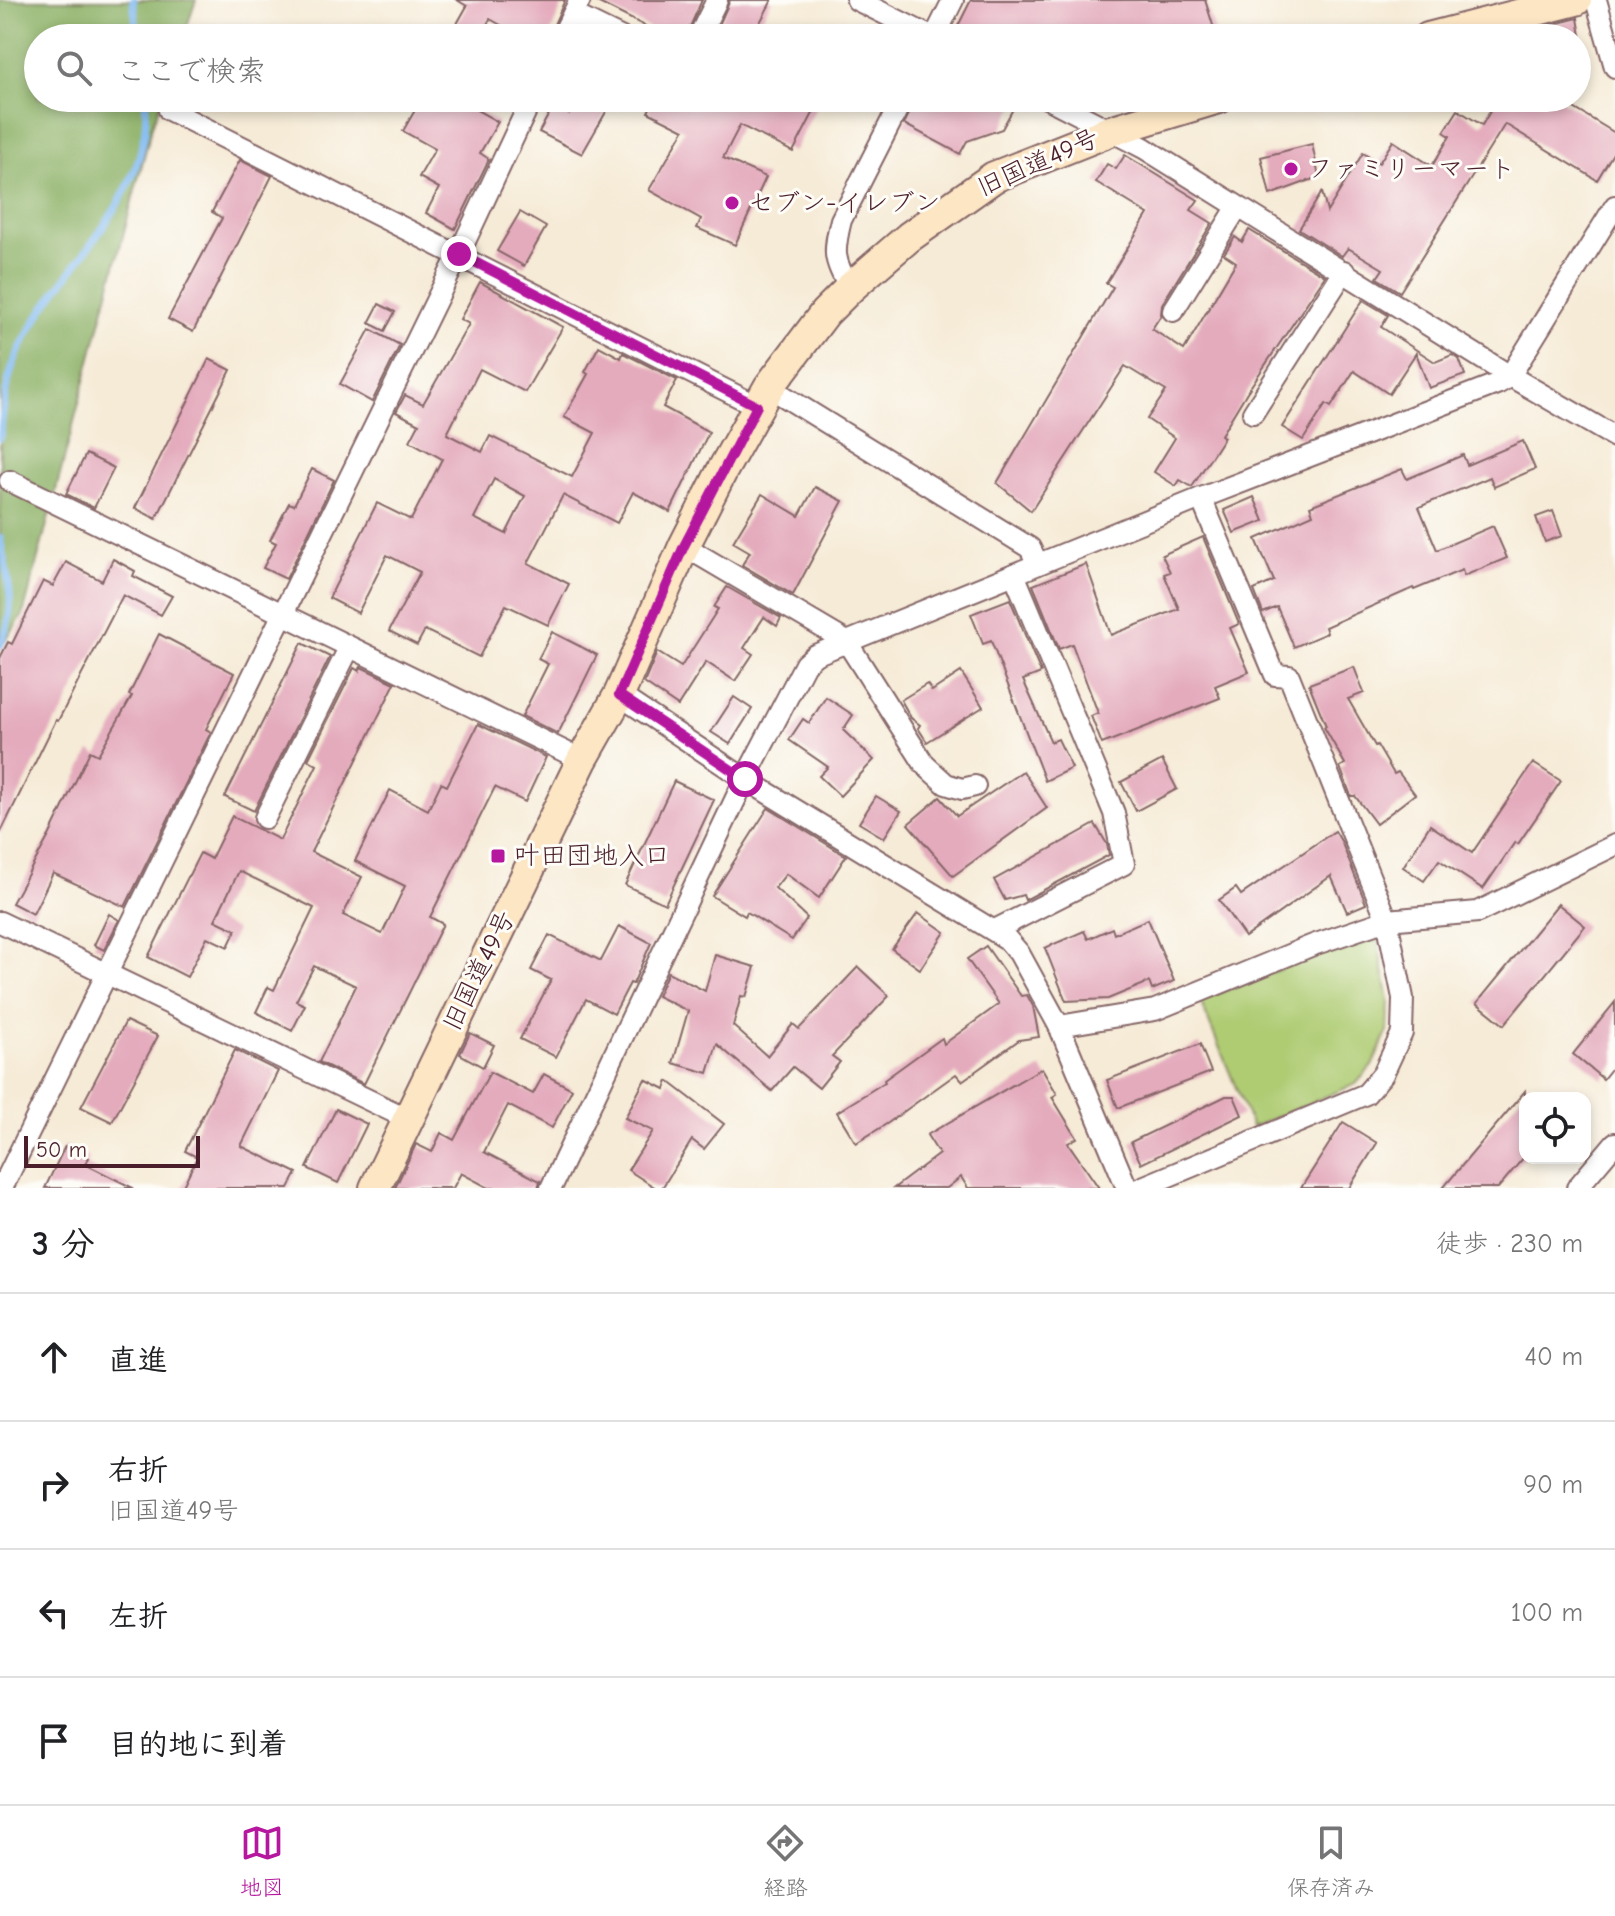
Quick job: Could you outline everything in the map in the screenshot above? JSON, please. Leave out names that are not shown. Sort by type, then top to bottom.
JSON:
[{"type":"street","points":[[705,24],[717,0]]},
{"type":"street","points":[[857,0],[906,24]]},
{"type":"street","points":[[941,24],[953,0]]},
{"type":"street","points":[[1483,24],[1576,0]]},
{"type":"street","points":[[1596,0],[1615,67]]},
{"type":"street","points":[[577,7],[602,24]]},
{"type":"street","points":[[173,112],[459,254],[763,397],[1030,548],[1038,564]]},
{"type":"street","points":[[2,1188],[525,112]]},
{"type":"street","points":[[850,288],[836,265],[837,235],[841,220],[896,112]]},
{"type":"street","points":[[1074,112],[1144,148],[1510,376],[1615,437]]},
{"type":"street","name":"旧国道49号","points":[[375,1188],[582,760],[619,695],[684,546],[763,397],[815,325],[850,288],[909,237],[994,177],[1110,131],[1173,112]]},
{"type":"street","points":[[551,1188],[745,779],[805,664],[815,655],[1201,498],[1499,383],[1510,376],[1615,206]]},
{"type":"street","points":[[1173,311],[1237,208]]},
{"type":"street","points":[[1253,413],[1344,271]]},
{"type":"street","points":[[10,481],[582,760]]},
{"type":"street","points":[[1140,1188],[1366,1094],[1383,1074],[1402,1033],[1403,998],[1387,920],[1289,676],[1275,675],[1201,498]]},
{"type":"street","points":[[684,546],[847,642],[925,765],[946,784],[962,789],[975,786]]},
{"type":"street","points":[[995,930],[1124,864],[1114,813],[1014,574]]},
{"type":"street","points":[[265,818],[349,648]]},
{"type":"street","points":[[619,695],[745,779],[1007,939],[1019,953],[1059,1026],[1127,1188]]},
{"type":"street","points":[[1059,1026],[1155,1010],[1313,945],[1387,920],[1478,912],[1615,845]]},
{"type":"street","points":[[0,922],[408,1119]]},
{"type":"street","points":[[1577,1188],[1615,1143]]},
{"type":"green space","points":[[0,0],[196,0],[188,24],[24,24],[24,112],[157,112],[23,615],[0,649]]},
{"type":"green space","points":[[1370,935],[1377,939],[1389,1001],[1388,1031],[1372,1066],[1356,1084],[1252,1127],[1200,1000]]},
{"type":"building","points":[[457,0],[565,0],[554,24],[499,24],[490,19],[487,24],[457,24],[467,6]]},
{"type":"building","points":[[593,0],[702,0],[691,24],[641,24]]},
{"type":"building","points":[[730,0],[772,0],[759,24],[719,24]]},
{"type":"building","points":[[971,0],[1205,0],[1213,24],[959,24]]},
{"type":"building","points":[[1578,18],[1579,24],[1554,24]]},
{"type":"building","points":[[414,112],[480,112],[498,122],[480,153],[489,159],[455,229],[426,213],[439,188],[419,177],[435,149],[403,131]]},
{"type":"building","points":[[550,112],[606,112],[582,154],[539,132]]},
{"type":"building","points":[[648,112],[814,112],[793,152],[740,125],[723,158],[766,177],[735,245],[697,228],[701,219],[649,190],[684,130]]},
{"type":"building","points":[[910,112],[1011,112],[1002,129],[967,141],[960,154],[904,124]]},
{"type":"building","points":[[1457,112],[1482,125],[1490,112],[1580,112],[1615,133],[1615,150],[1597,180],[1505,124],[1400,292],[1377,278],[1383,269],[1348,248],[1342,256],[1299,229],[1322,192],[1327,212],[1363,153],[1379,163],[1393,141],[1432,166],[1450,136],[1444,132]]},
{"type":"building","name":"ファミリーマート","points":[[1312,144],[1319,177],[1270,195],[1261,157]]},
{"type":"building","points":[[1125,155],[1198,200],[1191,210],[1212,223],[1162,304],[1161,315],[1152,329],[1184,350],[1236,262],[1224,254],[1235,237],[1242,242],[1249,230],[1325,276],[1247,392],[1221,435],[1224,437],[1192,487],[1180,480],[1176,486],[1154,472],[1175,438],[1147,419],[1166,391],[1125,366],[1031,511],[997,483],[1113,287],[1106,283],[1148,214],[1096,182],[1107,164],[1116,169]]},
{"type":"building","points":[[240,160],[272,176],[193,332],[168,319],[222,218],[212,212]]},
{"type":"building","points":[[520,212],[546,227],[524,266],[497,251]]},
{"type":"building","points":[[480,282],[563,327],[525,392],[480,369],[447,434],[482,452],[490,436],[572,477],[595,433],[564,417],[588,374],[585,372],[599,346],[621,358],[623,353],[677,380],[663,407],[709,432],[670,512],[633,492],[617,523],[563,495],[528,563],[569,584],[548,625],[506,605],[479,657],[425,630],[417,645],[389,631],[420,572],[387,555],[358,613],[329,598],[377,503],[411,520],[442,459],[410,441],[419,424],[396,412],[405,395],[423,404],[469,324],[460,319]],"holes":[[[494,479],[525,496],[506,534],[474,518]]]},
{"type":"building","points":[[1363,300],[1388,315],[1381,327],[1435,362],[1452,355],[1459,359],[1465,375],[1429,388],[1416,353],[1389,394],[1354,371],[1331,407],[1326,404],[1303,440],[1282,427]]},
{"type":"building","points":[[379,304],[395,312],[385,331],[369,323]]},
{"type":"building","points":[[370,329],[400,345],[372,402],[340,384]]},
{"type":"building","points":[[209,359],[231,370],[156,519],[135,508]]},
{"type":"building","points":[[1523,441],[1535,469],[1494,487],[1490,477],[1419,507],[1437,550],[1493,526],[1507,558],[1464,576],[1462,570],[1413,588],[1325,627],[1327,633],[1294,647],[1277,607],[1263,613],[1254,590],[1274,581],[1256,539],[1313,514],[1310,506],[1402,469],[1407,479],[1463,455],[1467,465]]},
{"type":"building","points":[[86,454],[114,468],[94,508],[66,494]]},
{"type":"building","points":[[312,469],[334,480],[286,579],[263,568],[276,543],[270,540],[289,503],[294,505]]},
{"type":"building","points":[[815,487],[843,501],[793,595],[742,565],[750,552],[733,542],[762,494],[799,516]]},
{"type":"building","points":[[1254,497],[1264,521],[1234,533],[1224,510]]},
{"type":"building","points":[[1553,511],[1562,536],[1545,542],[1536,517]]},
{"type":"building","points":[[1203,537],[1239,624],[1230,628],[1249,672],[1215,686],[1220,698],[1102,744],[1091,716],[1098,713],[1072,644],[1059,649],[1033,585],[1086,564],[1111,635],[1179,609],[1164,574],[1170,572],[1162,555]]},
{"type":"building","points":[[113,559],[135,571],[133,576],[172,596],[161,615],[123,595],[0,834],[0,658],[8,642],[12,644],[43,581],[53,586],[66,562],[102,581]]},
{"type":"building","points":[[727,587],[781,618],[777,626],[764,617],[744,648],[753,654],[735,681],[706,662],[678,706],[644,683],[657,652],[681,667],[718,609],[714,607]]},
{"type":"building","points":[[1010,599],[1041,673],[1023,680],[1051,742],[1058,739],[1072,768],[1045,781],[991,641],[983,644],[971,614]]},
{"type":"building","points":[[552,632],[597,655],[558,734],[522,716],[548,664],[538,659]]},
{"type":"building","points":[[159,634],[234,673],[206,729],[211,732],[125,907],[53,873],[33,914],[12,903],[90,751],[98,755],[132,696],[129,695]]},
{"type":"building","points":[[302,643],[330,657],[254,811],[225,797]]},
{"type":"building","points":[[361,667],[395,683],[311,852],[362,877],[343,915],[382,934],[405,886],[355,861],[390,790],[428,810],[441,783],[447,786],[478,724],[546,757],[525,802],[495,787],[430,917],[443,924],[364,1084],[319,1062],[356,986],[314,966],[296,1001],[305,1005],[292,1031],[256,1012],[268,987],[274,990],[314,908],[239,871],[215,920],[236,930],[228,947],[207,937],[187,977],[148,957],[200,853],[211,859],[232,816],[280,840],[317,765],[308,760],[354,668],[359,671]]},
{"type":"building","points":[[1354,667],[1364,693],[1348,699],[1394,774],[1398,772],[1415,794],[1376,824],[1355,796],[1351,796],[1340,767],[1345,764],[1324,727],[1309,684]]},
{"type":"building","points":[[961,672],[983,707],[927,742],[918,728],[920,725],[911,718],[901,700],[927,684],[932,691]]},
{"type":"building","points":[[734,697],[752,709],[730,744],[711,732]]},
{"type":"building","points":[[826,697],[853,715],[843,730],[874,760],[840,796],[819,776],[828,767],[789,740],[803,719],[809,723]]},
{"type":"building","points":[[1162,760],[1177,789],[1136,811],[1121,782]]},
{"type":"building","points":[[1533,763],[1561,781],[1483,889],[1439,860],[1424,881],[1403,867],[1430,825],[1472,853]]},
{"type":"building","points":[[1023,771],[1047,808],[953,876],[908,824],[940,797],[957,816]]},
{"type":"building","points":[[674,781],[714,800],[665,904],[625,885]]},
{"type":"building","points":[[876,796],[901,811],[884,838],[859,823]]},
{"type":"building","points":[[768,808],[846,856],[819,898],[786,874],[775,888],[807,918],[792,940],[747,912],[745,916],[712,896]]},
{"type":"building","points":[[1095,824],[1107,844],[1109,855],[1025,900],[1023,895],[1005,900],[994,880]]},
{"type":"building","points":[[1335,831],[1366,904],[1347,912],[1331,876],[1245,937],[1219,900],[1236,888],[1241,895]]},
{"type":"building","points":[[1558,904],[1585,926],[1504,1025],[1477,1003]]},
{"type":"building","points":[[918,913],[945,932],[920,969],[892,949]]},
{"type":"building","points":[[109,914],[119,920],[104,950],[94,945]]},
{"type":"building","points":[[1148,919],[1174,981],[1152,990],[1149,982],[1108,999],[1066,1001],[1045,948],[1084,931],[1088,939],[1112,928],[1114,934]]},
{"type":"building","points":[[619,926],[651,943],[633,984],[630,983],[614,1014],[586,999],[556,1057],[520,1039],[551,980],[531,970],[549,935],[601,961]]},
{"type":"building","points":[[986,946],[1021,996],[1027,995],[1033,1006],[1039,1037],[1019,1040],[962,1081],[956,1074],[856,1143],[837,1112],[885,1082],[942,1038],[944,1044],[999,1004],[967,959]]},
{"type":"building","points":[[715,955],[755,967],[746,997],[741,996],[733,1026],[767,1056],[793,1024],[799,1029],[858,967],[889,996],[832,1056],[840,1062],[819,1088],[793,1067],[772,1091],[717,1044],[708,1073],[673,1063],[688,1011],[657,996],[668,972],[705,991]]},
{"type":"building","points":[[1615,1002],[1615,1064],[1603,1079],[1573,1054]]},
{"type":"building","points":[[126,1021],[158,1036],[112,1122],[81,1107]]},
{"type":"building","points":[[470,1033],[494,1045],[483,1067],[460,1054]]},
{"type":"building","points":[[1200,1044],[1211,1072],[1118,1108],[1107,1080]]},
{"type":"building","points":[[235,1050],[278,1071],[241,1146],[297,1173],[289,1188],[182,1188],[197,1157],[185,1151]]},
{"type":"building","points":[[1042,1068],[1057,1094],[1052,1097],[1077,1138],[1068,1143],[1099,1188],[968,1188],[961,1177],[947,1188],[894,1188],[939,1154],[927,1135]]},
{"type":"building","points":[[490,1072],[533,1094],[544,1074],[572,1089],[552,1128],[508,1105],[484,1152],[540,1181],[538,1188],[489,1188],[461,1173],[453,1188],[395,1188],[416,1144],[432,1152],[441,1133],[454,1140]]},
{"type":"building","points":[[645,1079],[665,1089],[668,1081],[724,1124],[704,1149],[692,1140],[662,1188],[656,1188],[628,1170],[653,1131],[625,1118]]},
{"type":"building","points":[[1226,1096],[1234,1096],[1242,1115],[1141,1164],[1131,1142]]},
{"type":"building","points":[[1519,1098],[1519,1163],[1498,1188],[1443,1188]]},
{"type":"building","points":[[336,1109],[367,1124],[338,1183],[307,1168]]},
{"type":"building","points":[[1343,1122],[1377,1143],[1349,1188],[1301,1188]]},
{"type":"building","points":[[65,1146],[89,1158],[85,1164],[133,1188],[45,1188]]},
{"type":"waterway","points":[[133,0],[136,24]]},
{"type":"waterway","points":[[0,438],[8,382],[15,360],[37,319],[121,199],[136,167],[144,134],[145,112]]},
{"type":"waterway","points":[[0,538],[10,592],[9,618],[0,646]]},
{"type":"place","name":"ファミリーマート","points":[[1291,169]]},
{"type":"place","name":"セブン-イレブン","points":[[732,203]]},
{"type":"place","name":"叶田団地入口","points":[[498,856]]},
{"type":"route","points":[[459,254],[757,406],[684,546],[619,695],[745,779]]}]
